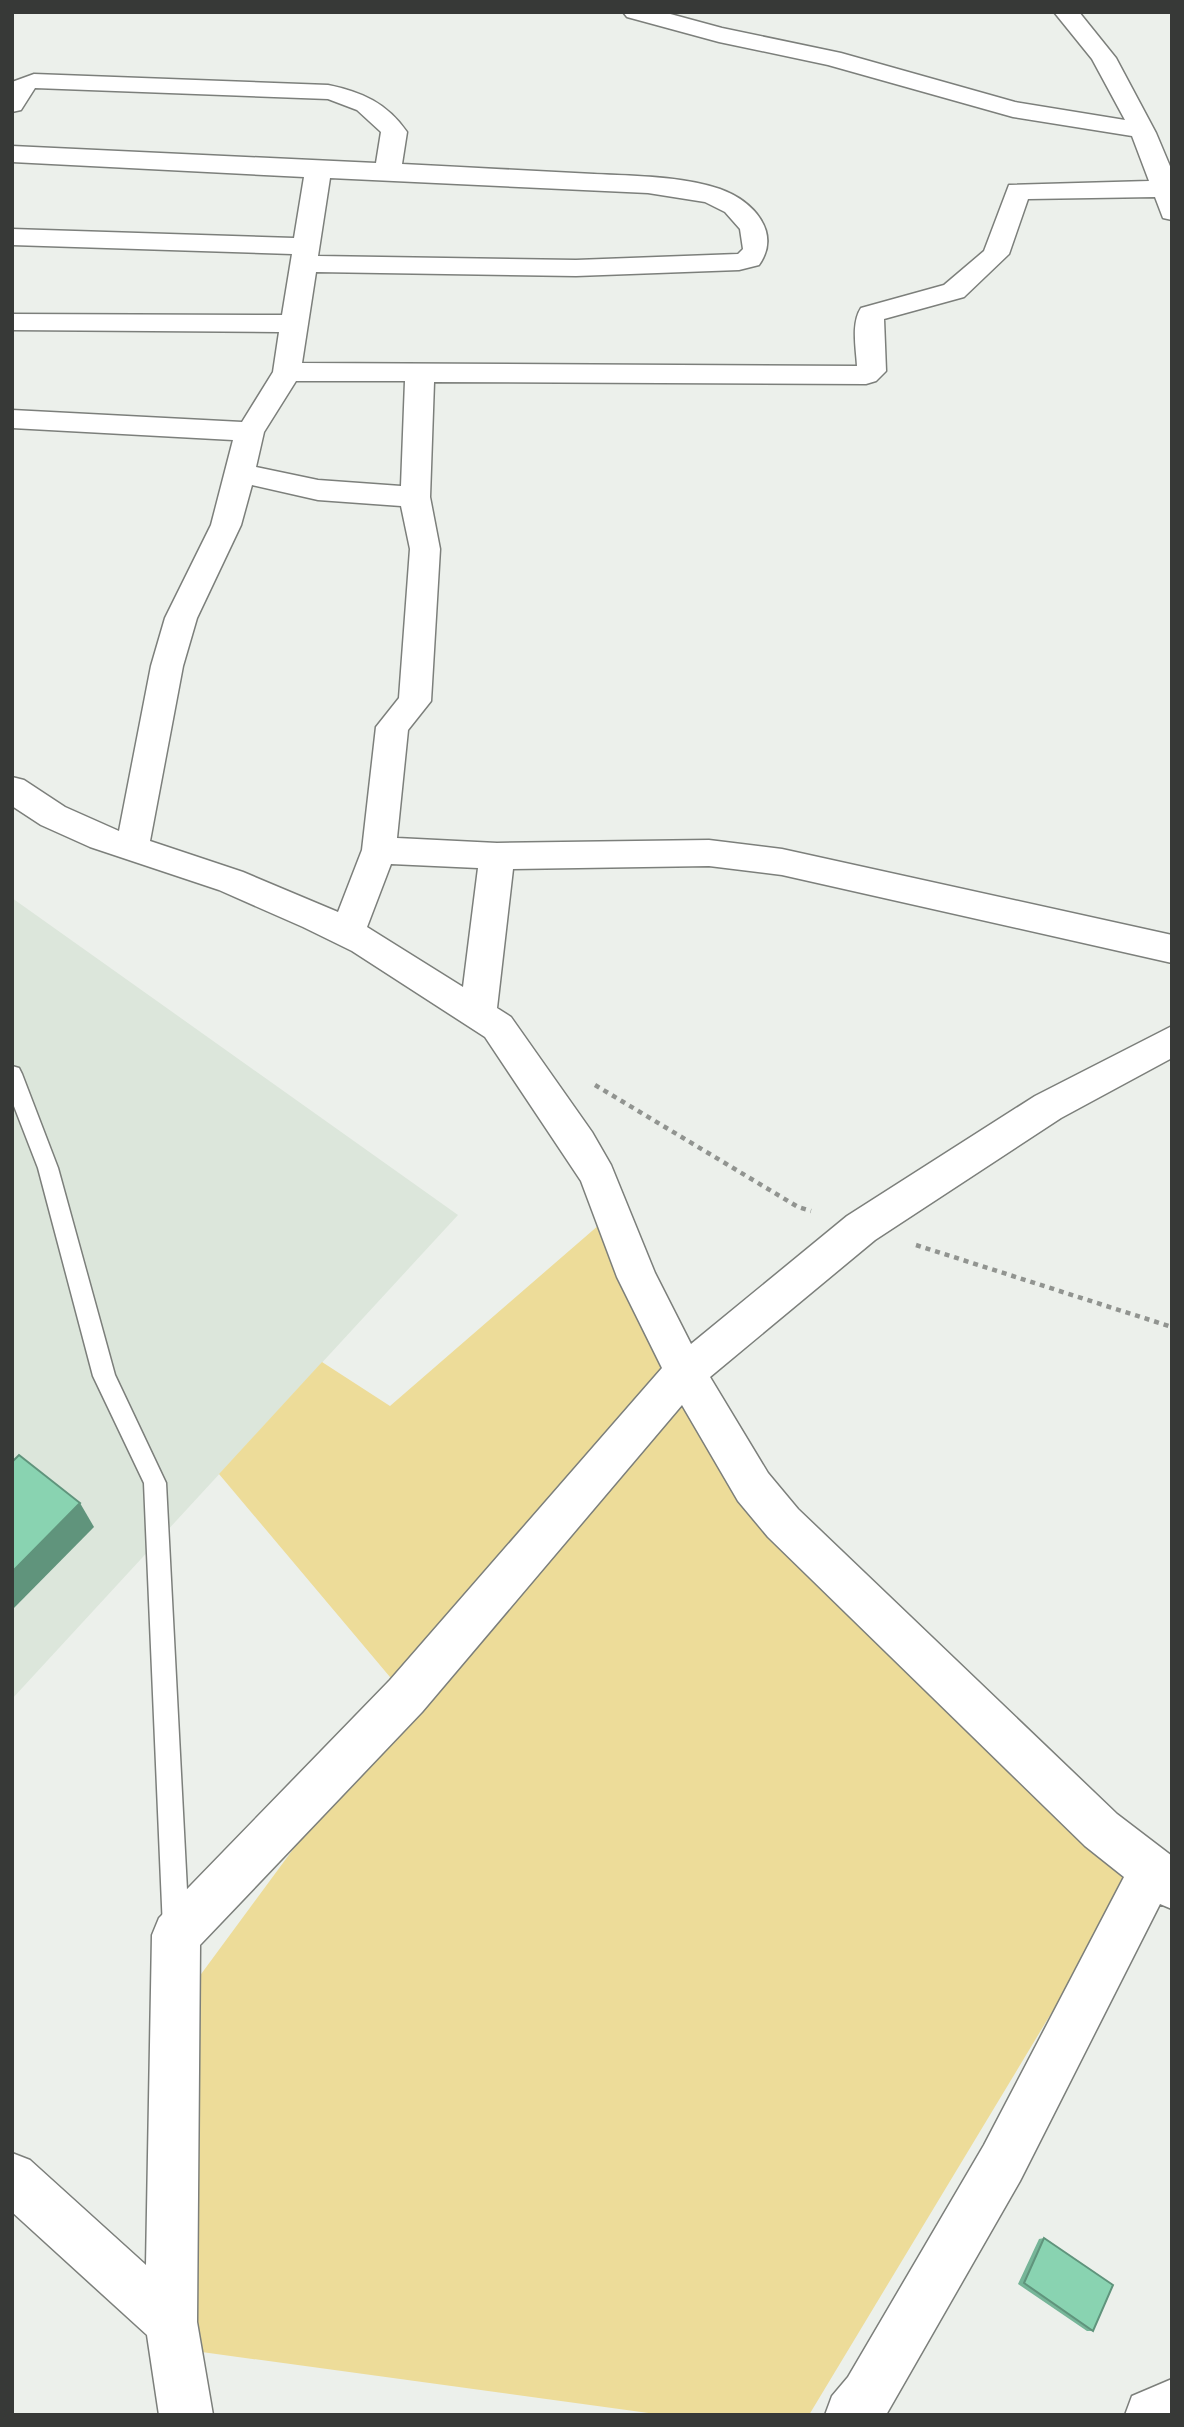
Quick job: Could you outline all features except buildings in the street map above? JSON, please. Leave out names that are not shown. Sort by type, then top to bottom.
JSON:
[{"type":"street","points":[[635,12],[719,34],[832,58],[1013,109],[1140,130]]},
{"type":"street","points":[[287,372],[866,375],[872,371],[869,341],[871,314],[915,304],[954,291],[996,254],[1018,191],[1169,201],[1162,159],[1140,130],[1103,58],[1066,12]]},
{"type":"street","points":[[12,105],[18,89],[26,82],[34,81],[286,89],[353,96],[383,115],[394,132],[388,171]]},
{"type":"street","points":[[12,155],[648,185],[712,195],[734,206],[753,227],[756,249],[750,260],[739,262],[649,268],[489,270],[305,255],[12,237]]},
{"type":"street","points":[[132,848],[158,725],[167,666],[181,618],[226,525],[250,432],[287,372],[318,170]]},
{"type":"street","points":[[12,322],[296,324]]},
{"type":"street","points":[[347,933],[379,850],[392,727],[415,701],[425,549],[415,514],[420,371]]},
{"type":"street","points":[[12,419],[250,432]]},
{"type":"street","points":[[240,472],[318,490],[415,497]]},
{"type":"street","points":[[12,789],[53,816],[132,848],[231,881],[347,933],[498,1027],[579,1143],[598,1176],[637,1277],[685,1373],[753,1488],[783,1523],[1101,1830],[1162,1878],[1002,2163],[867,2396],[851,2415]]},
{"type":"street","points":[[379,850],[497,856],[709,853],[782,862],[1172,949]]},
{"type":"street","points":[[478,1014],[497,856]]},
{"type":"street","points":[[186,2415],[172,2322],[176,1935],[406,1696],[685,1373],[861,1228],[1048,1107],[1172,1041]]},
{"type":"street","points":[[12,2178],[172,2322]]},
{"type":"street","points":[[1151,2415],[1172,2405]]},
{"type":"lane","points":[[12,1074],[48,1168],[103,1376],[155,1483],[176,1935]]},
{"type":"shaded area","points":[[12,898],[458,1215],[12,1699]]},
{"type":"shaded area","points":[[607,1218],[744,1500],[1134,1876],[809,2415],[663,2415],[180,2349],[154,2038],[406,1696],[219,1474],[322,1362],[390,1406]]}]
